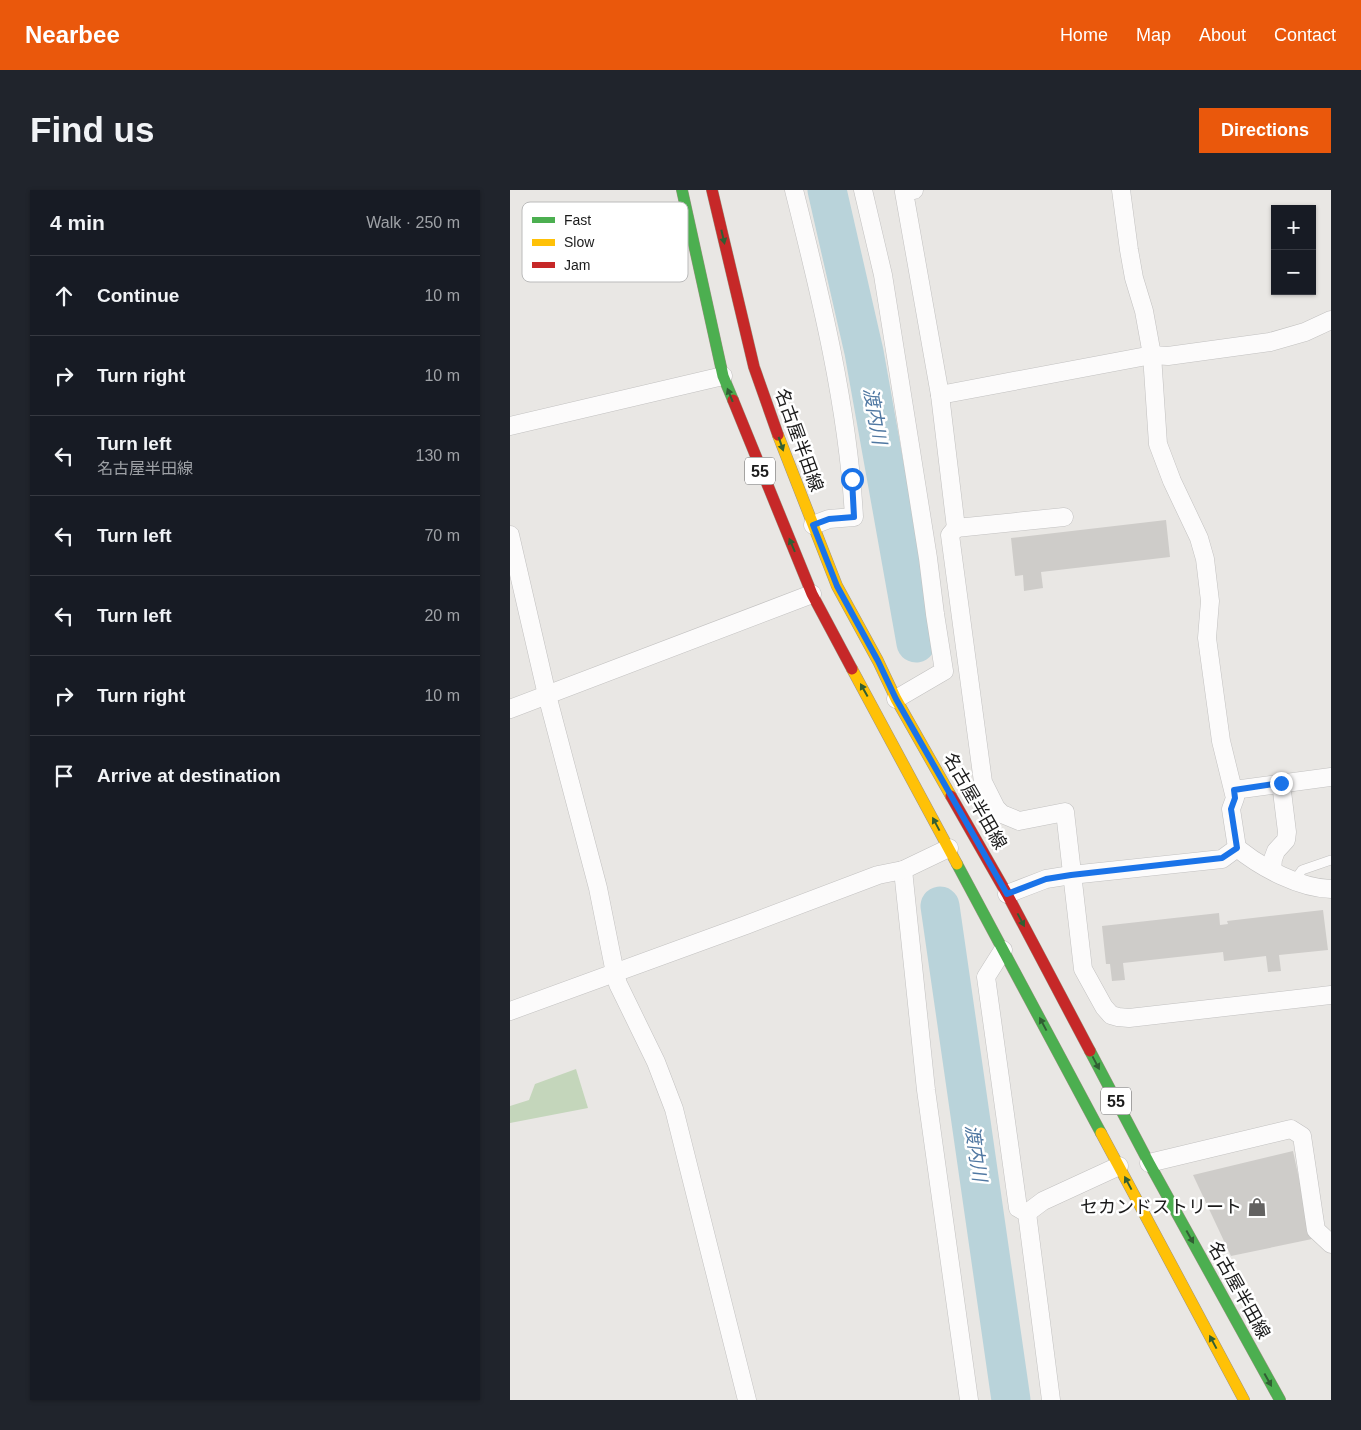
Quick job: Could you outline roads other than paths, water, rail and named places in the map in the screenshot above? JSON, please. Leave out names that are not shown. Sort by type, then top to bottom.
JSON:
[{"type":"main road","name":"名古屋半田線","points":[[712,190],[754,367],[784,452],[837,586],[878,661],[896,699],[1007,894],[1149,1163],[1280,1400]]},
{"type":"main road","name":"55","points":[[688,217],[723,376],[812,594],[1244,1400]]},
{"type":"street","points":[[794,190],[817,280],[843,417],[852,479],[854,517],[829,519],[813,525]]},
{"type":"street","points":[[863,190],[885,285],[944,671],[896,699]]},
{"type":"street","points":[[914,190],[904,192],[940,395],[956,528]]},
{"type":"street","points":[[1121,190],[1134,278],[1144,311],[1152,355],[1158,444],[1166,468],[1198,538],[1205,559],[1210,601],[1207,638],[1221,741],[1234,790],[1235,798],[1231,809],[1237,848],[1252,860],[1294,881],[1320,888],[1331,888]]},
{"type":"street","points":[[940,395],[1152,355],[1168,356],[1270,342],[1306,332],[1331,320]]},
{"type":"street","points":[[510,426],[723,376]]},
{"type":"street","points":[[1064,518],[956,528],[950,535],[983,782],[996,808],[1002,814],[1019,821],[1065,812],[1083,969],[1104,1007],[1111,1015],[1129,1018],[1331,995]]},
{"type":"street","points":[[510,535],[547,695],[598,888],[618,984],[656,1062],[674,1109],[747,1400]]},
{"type":"street","points":[[510,709],[812,594]]},
{"type":"street","points":[[1234,790],[1331,777]]},
{"type":"street","points":[[1272,870],[1276,851],[1286,840],[1287,832],[1281,783]]},
{"type":"street","points":[[510,1011],[878,875],[903,870],[949,848]]},
{"type":"street","points":[[1007,894],[1046,879],[1222,858],[1237,848]]},
{"type":"street","points":[[903,870],[926,1090],[969,1400]]},
{"type":"street","points":[[1003,950],[986,977],[1018,1208],[1027,1213]]},
{"type":"street","points":[[1149,1163],[1291,1129],[1302,1136],[1316,1230],[1331,1244]]},
{"type":"street","points":[[1027,1213],[1044,1201],[1119,1166]]},
{"type":"street","points":[[1027,1213],[1051,1400]]},
{"type":"lane","points":[[1294,881],[1302,870],[1331,860]]},
{"type":"waterway","name":"渡内川","points":[[827,190],[864,352],[916,643]]},
{"type":"waterway","name":"渡内川","points":[[940,906],[1011,1400]]},
{"type":"place","name":"セカンドストリート","points":[[1257,1207]]}]
